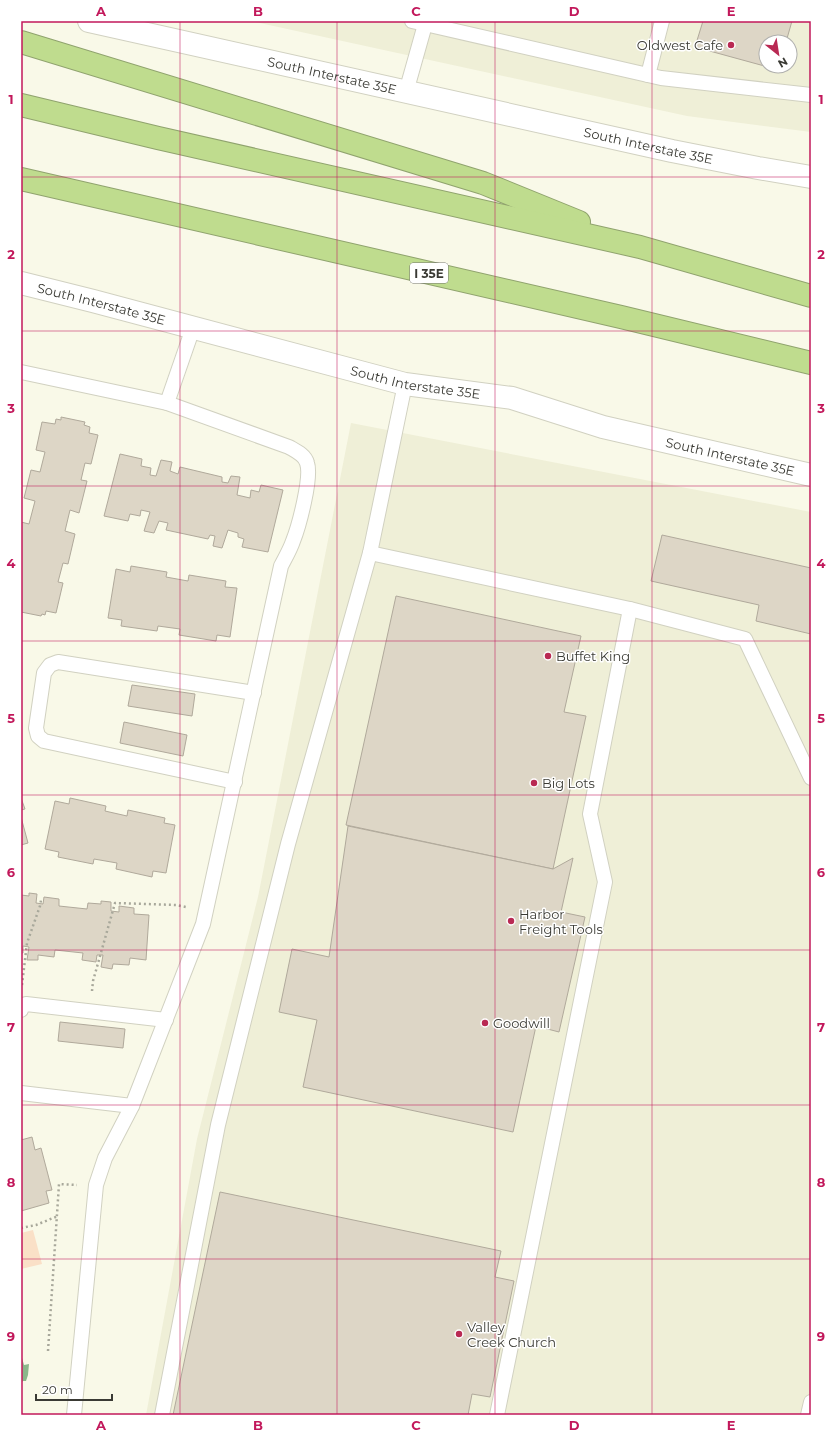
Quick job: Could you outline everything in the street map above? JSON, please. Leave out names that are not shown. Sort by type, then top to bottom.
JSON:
[{"type":"highway","points":[[21,42],[483,184],[640,247]]},
{"type":"highway","points":[[21,105],[158,138],[640,247],[811,296]]},
{"type":"highway","name":"I 35E","points":[[21,179],[613,315],[811,363]]},
{"type":"highway","points":[[21,182],[46,185]]},
{"type":"main road","name":"South Interstate 35E","points":[[89,21],[672,151],[811,177]]},
{"type":"main road","name":"South Interstate 35E","points":[[21,283],[92,300],[405,384],[512,398],[603,427],[811,475]]},
{"type":"lane","points":[[648,75],[662,21]]},
{"type":"lane","points":[[406,92],[421,22],[661,78],[811,96]]},
{"type":"lane","points":[[166,403],[194,328]]},
{"type":"lane","points":[[21,372],[166,403],[290,447],[300,453],[307,462],[309,472],[308,484],[293,540],[281,566],[203,924],[132,1106],[105,1158],[96,1185],[74,1415]]},
{"type":"lane","points":[[162,1415],[218,1125],[288,844],[370,553],[405,384]]},
{"type":"lane","points":[[370,553],[630,609],[745,639],[805,749],[811,778]]},
{"type":"lane","points":[[497,1415],[605,882],[590,814],[630,609]]},
{"type":"lane","points":[[235,782],[44,741],[38,736],[36,728],[44,673],[50,665],[58,662],[254,693]]},
{"type":"lane","points":[[23,1007],[166,1020]]},
{"type":"lane","points":[[21,1093],[132,1106]]},
{"type":"lane","points":[[808,1415],[811,1402]]},
{"type":"path","points":[[23,1007],[23,968],[27,943],[40,906],[40,900]]},
{"type":"path","points":[[93,981],[115,903],[176,905],[206,912]]},
{"type":"path","points":[[48,1351],[59,1184],[82,1185]]},
{"type":"path","points":[[21,1228],[36,1225],[58,1216]]},
{"type":"shaded area","points":[[251,21],[811,21],[811,132],[687,116]]},
{"type":"shaded area","points":[[351,423],[811,512],[811,1415],[146,1415],[197,1139],[258,897]]},
{"type":"shaded area","points":[[33,1230],[42,1264],[21,1269],[21,1233]]},
{"type":"shaded area","points":[[21,1358],[24,1365],[29,1364],[26,1381],[21,1383]]},
{"type":"building","name":"Oldwest Cafe","points":[[703,21],[792,21],[788,34],[758,34],[758,64],[695,47]]},
{"type":"building","points":[[61,417],[85,422],[84,425],[90,427],[89,433],[98,435],[91,464],[85,463],[81,480],[87,481],[79,513],[70,510],[65,531],[75,534],[68,564],[63,563],[58,582],[63,583],[56,613],[46,611],[45,615],[42,614],[41,616],[21,612],[21,522],[29,524],[35,501],[24,498],[31,470],[40,472],[45,452],[36,450],[42,422],[55,424],[56,419],[61,420]]},
{"type":"building","points":[[120,454],[142,459],[141,466],[151,468],[150,475],[156,476],[161,460],[172,462],[170,471],[178,474],[180,467],[222,477],[222,482],[228,483],[231,476],[240,477],[237,495],[250,498],[251,490],[259,492],[261,485],[283,490],[268,552],[242,547],[244,539],[238,537],[238,533],[228,530],[222,548],[213,546],[215,536],[210,535],[208,539],[166,530],[168,523],[159,521],[154,533],[144,531],[150,512],[141,510],[140,516],[130,514],[128,521],[104,516]]},
{"type":"building","points":[[662,535],[811,568],[811,634],[756,621],[759,605],[651,581]]},
{"type":"building","points":[[131,566],[167,572],[166,577],[188,581],[189,575],[226,581],[225,587],[237,588],[230,637],[217,635],[216,641],[179,635],[180,629],[158,626],[157,631],[121,626],[122,620],[108,618],[116,569],[130,572]]},
{"type":"building","points":[[396,596],[581,636],[564,712],[586,716],[553,869],[346,825]]},
{"type":"building","points":[[132,685],[195,694],[192,716],[128,706]]},
{"type":"building","points":[[124,722],[187,735],[183,756],[120,743]]},
{"type":"building","points":[[21,798],[25,809],[21,810]]},
{"type":"building","points":[[70,798],[106,806],[105,811],[127,816],[128,810],[165,818],[164,823],[175,825],[166,873],[153,871],[152,877],[116,869],[117,863],[94,859],[93,864],[58,857],[59,852],[45,849],[55,801],[69,804]]},
{"type":"building","points":[[21,817],[28,843],[21,845]]},
{"type":"building","points":[[348,826],[553,869],[573,858],[561,912],[585,917],[559,1032],[536,1026],[513,1132],[303,1087],[317,1020],[279,1012],[292,949],[329,957]]},
{"type":"building","points":[[29,893],[37,894],[36,903],[43,904],[44,897],[59,899],[59,906],[87,909],[88,903],[101,904],[101,901],[111,902],[111,911],[119,912],[119,906],[134,908],[134,914],[149,915],[146,960],[130,958],[129,965],[113,964],[112,969],[101,967],[103,955],[97,955],[96,962],[82,960],[83,953],[55,950],[54,957],[38,955],[38,960],[27,960],[29,947],[23,946],[23,953],[21,953],[21,895],[29,896]]},
{"type":"building","points":[[60,1022],[125,1029],[123,1048],[58,1041]]},
{"type":"building","points":[[32,1137],[35,1150],[41,1148],[52,1190],[46,1191],[49,1203],[21,1211],[21,1140]]},
{"type":"building","points":[[220,1192],[501,1251],[495,1277],[514,1281],[490,1397],[472,1394],[468,1415],[173,1415]]},
{"type":"place","name":"Oldwest Cafe","points":[[731,45]]},
{"type":"place","name":"Buffet King","points":[[548,656]]},
{"type":"place","name":"Big Lots","points":[[534,783]]},
{"type":"place","name":"Harbor Freight Tools","points":[[511,921]]},
{"type":"place","name":"Goodwill","points":[[485,1023]]},
{"type":"place","name":"Valley Creek Church","points":[[459,1334]]}]
